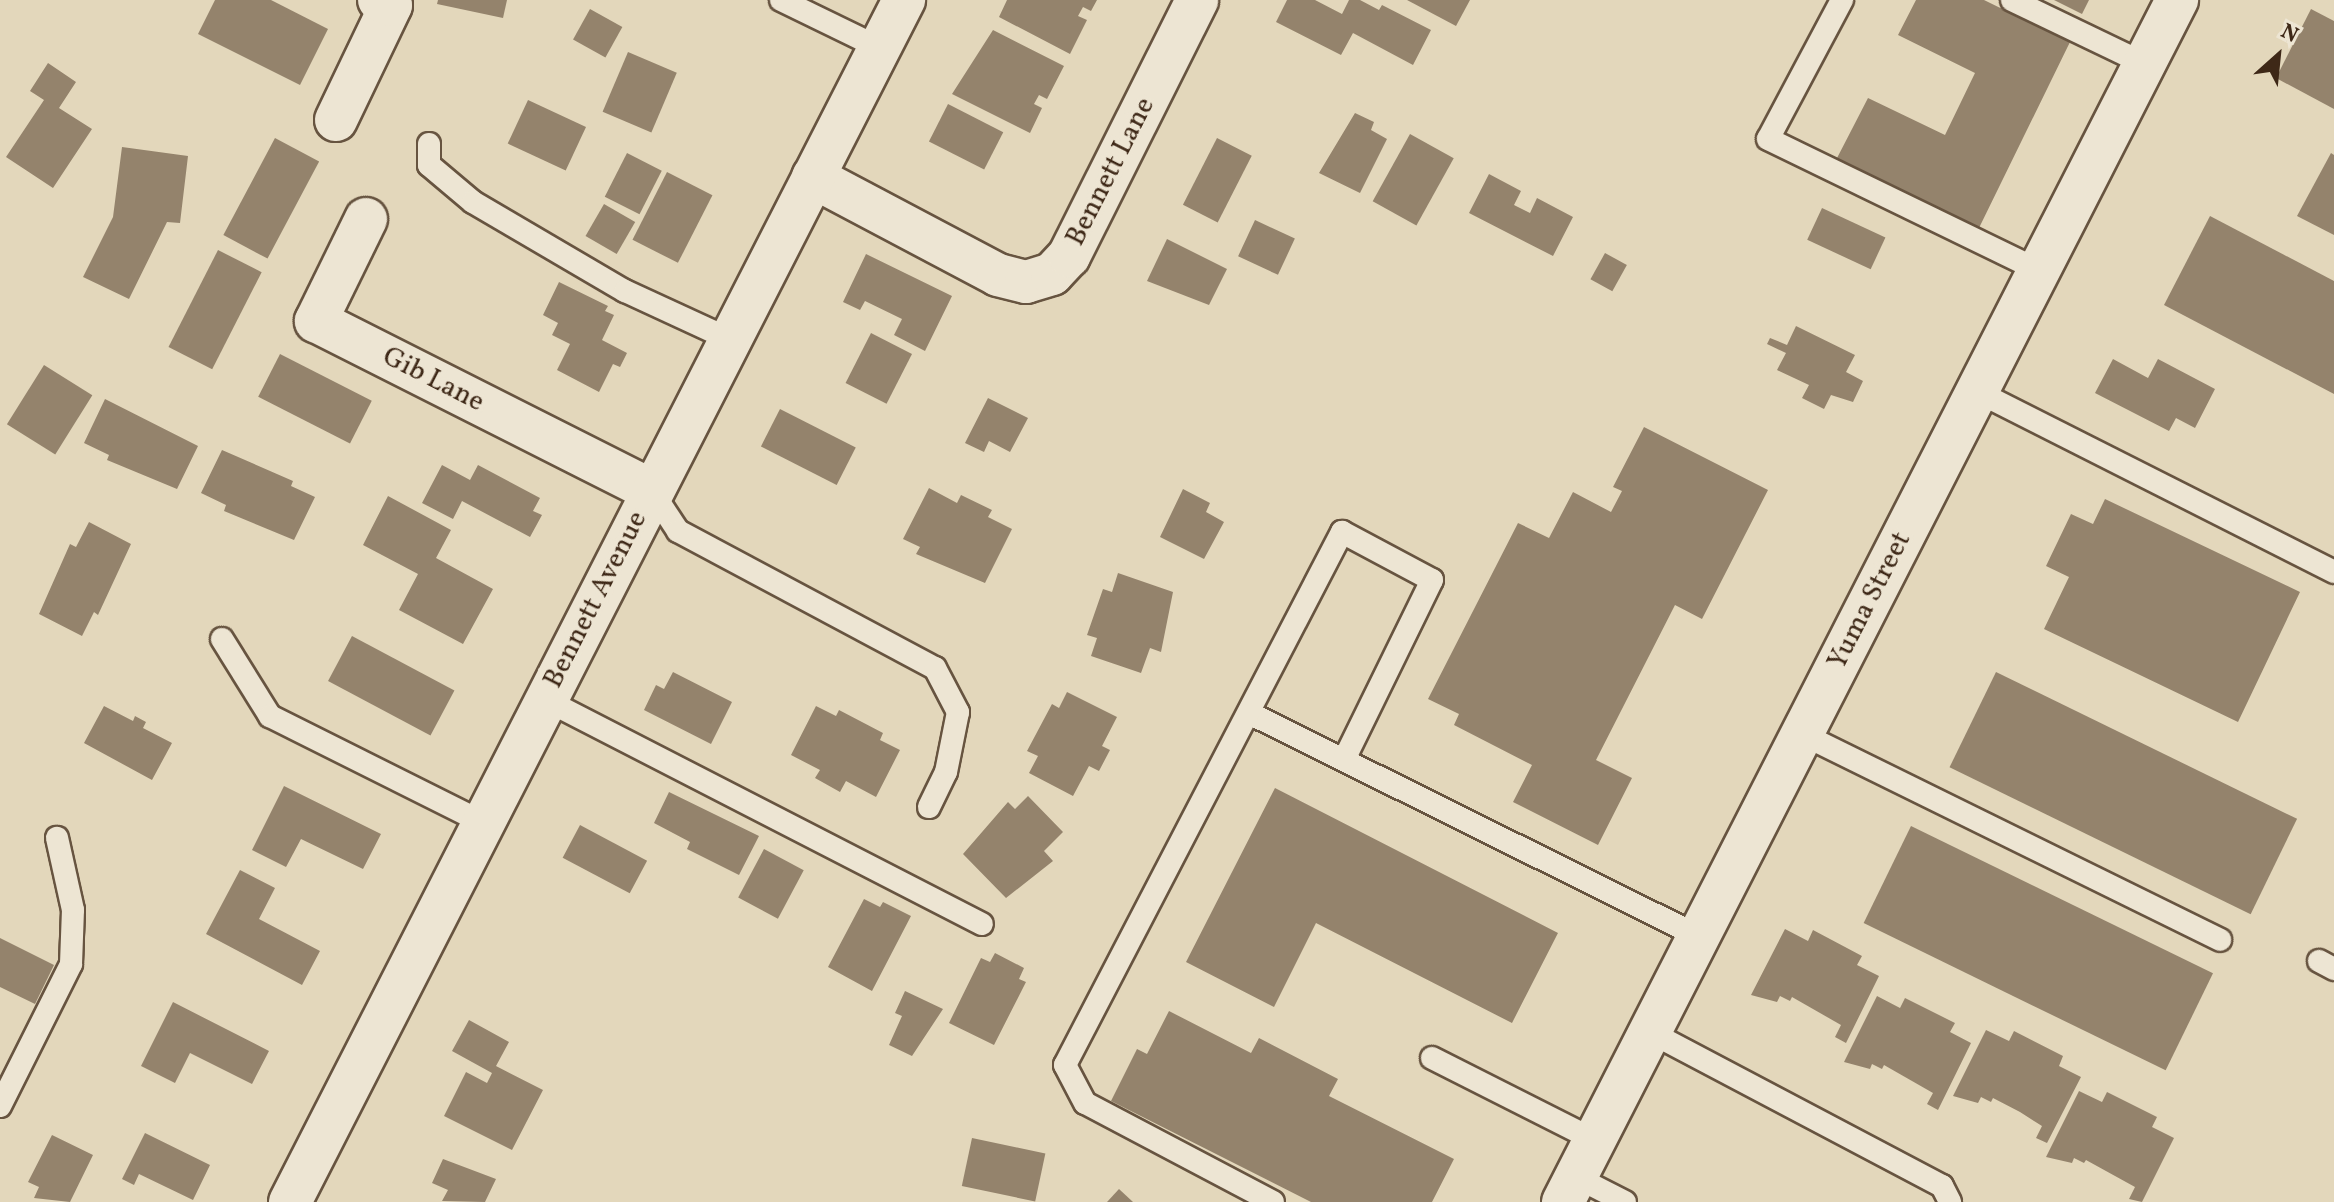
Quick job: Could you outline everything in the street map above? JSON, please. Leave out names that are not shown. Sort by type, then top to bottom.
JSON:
[{"type":"street","points":[[336,120],[391,5],[379,0]]},
{"type":"street","name":"Bennett Avenue","points":[[290,1202],[651,490],[904,0]]},
{"type":"street","name":"Bennett Lane","points":[[813,177],[998,275],[1026,282],[1052,274],[1069,256],[1197,0]]},
{"type":"street","name":"Yuma Street","points":[[1569,1189],[2177,0]]},
{"type":"street","name":"Gib Lane","points":[[366,219],[316,321],[651,490]]},
{"type":"lane","points":[[781,0],[880,48]]},
{"type":"lane","points":[[1842,0],[1768,139],[2040,271]]},
{"type":"lane","points":[[2012,0],[2145,64]]},
{"type":"lane","points":[[429,144],[429,165],[473,202],[625,291],[729,339]]},
{"type":"lane","points":[[1978,392],[2334,572]]},
{"type":"lane","points":[[651,490],[678,531],[935,668],[958,712],[946,772],[929,807]]},
{"type":"lane","points":[[1273,1202],[1085,1103],[1065,1065],[1251,714],[1342,532],[1432,580],[1344,760]]},
{"type":"lane","points":[[222,639],[270,716],[484,823]]},
{"type":"lane","points":[[546,700],[982,924]]},
{"type":"lane","points":[[1251,714],[1698,936]]},
{"type":"lane","points":[[1802,734],[2220,940]]},
{"type":"lane","points":[[0,1106],[71,964],[73,910],[57,838]]},
{"type":"lane","points":[[1650,1032],[1942,1186],[1950,1202]]},
{"type":"lane","points":[[1432,1058],[1594,1140]]},
{"type":"lane","points":[[1569,1189],[1625,1202]]},
{"type":"building","points":[[215,0],[271,0],[328,29],[300,85],[198,34]]},
{"type":"building","points":[[438,0],[507,0],[503,18],[437,4]]},
{"type":"building","points":[[1007,0],[1097,0],[1091,11],[1083,7],[1078,16],[1087,20],[1070,54],[999,17]]},
{"type":"building","points":[[1287,0],[1315,0],[1342,14],[1349,0],[1360,0],[1379,10],[1382,5],[1431,30],[1413,65],[1353,33],[1341,55],[1276,22]]},
{"type":"building","points":[[1407,0],[1470,0],[1456,26]]},
{"type":"building","points":[[1916,0],[1984,0],[2070,42],[1978,230],[1836,160],[1868,98],[1945,135],[1975,73],[1898,35]]},
{"type":"building","points":[[2054,0],[2089,0],[2082,14]]},
{"type":"building","points":[[590,9],[622,27],[605,58],[573,40]]},
{"type":"building","points":[[2311,9],[2334,21],[2334,109],[2276,78]]},
{"type":"building","points":[[993,30],[1064,66],[1047,99],[1039,95],[1034,104],[1042,108],[1030,133],[952,94]]},
{"type":"building","points":[[628,52],[677,73],[651,133],[603,112]]},
{"type":"building","points":[[48,63],[76,82],[59,108],[92,129],[53,188],[6,157],[44,100],[30,91]]},
{"type":"building","points":[[528,100],[586,127],[566,171],[508,144]]},
{"type":"building","points":[[948,104],[1003,132],[984,170],[929,141]]},
{"type":"building","points":[[1355,113],[1374,122],[1371,130],[1387,139],[1360,193],[1319,173]]},
{"type":"building","points":[[1410,134],[1454,158],[1416,226],[1373,201]]},
{"type":"building","points":[[275,138],[319,161],[268,259],[223,235]]},
{"type":"building","points":[[1217,138],[1252,156],[1218,223],[1183,205]]},
{"type":"building","points":[[122,147],[188,156],[180,223],[167,222],[129,299],[83,277],[113,217]]},
{"type":"building","points":[[627,153],[662,171],[640,214],[605,197]]},
{"type":"building","points":[[2331,153],[2334,155],[2334,235],[2297,216]]},
{"type":"building","points":[[667,172],[712,195],[678,263],[632,240]]},
{"type":"building","points":[[1489,174],[1521,191],[1514,205],[1530,213],[1537,198],[1573,217],[1553,256],[1469,213]]},
{"type":"building","points":[[604,204],[635,222],[617,254],[586,236]]},
{"type":"building","points":[[1822,208],[1885,238],[1871,269],[1807,240]]},
{"type":"building","points":[[2210,216],[2334,281],[2334,394],[2164,305]]},
{"type":"building","points":[[1255,220],[1295,239],[1278,275],[1238,256]]},
{"type":"building","points":[[1167,239],[1227,269],[1209,305],[1147,281]]},
{"type":"building","points":[[218,250],[262,272],[212,369],[169,347]]},
{"type":"building","points":[[1605,253],[1627,265],[1612,291],[1590,279]]},
{"type":"building","points":[[866,254],[952,296],[925,351],[894,335],[902,319],[865,301],[860,310],[843,302]]},
{"type":"building","points":[[559,282],[608,306],[605,311],[614,315],[602,340],[627,353],[620,367],[613,364],[599,392],[557,370],[570,344],[552,335],[558,323],[543,315]]},
{"type":"building","points":[[1796,326],[1855,355],[1846,372],[1863,381],[1853,402],[1831,395],[1824,409],[1802,398],[1809,385],[1777,370],[1786,353],[1767,344],[1770,338],[1787,345]]},
{"type":"building","points":[[871,333],[912,354],[887,404],[846,383]]},
{"type":"building","points":[[280,354],[372,401],[350,444],[258,397]]},
{"type":"building","points":[[2113,359],[2148,378],[2158,359],[2215,389],[2195,428],[2176,418],[2169,431],[2095,393]]},
{"type":"building","points":[[44,365],[92,395],[55,455],[7,424]]},
{"type":"building","points":[[988,398],[1028,418],[1010,452],[989,441],[984,452],[965,443]]},
{"type":"building","points":[[105,399],[198,446],[177,489],[107,460],[109,455],[84,443]]},
{"type":"building","points":[[780,409],[856,448],[837,485],[761,446]]},
{"type":"building","points":[[1644,427],[1768,490],[1702,619],[1675,605],[1596,760],[1632,778],[1598,845],[1513,802],[1532,765],[1454,725],[1459,714],[1428,699],[1518,523],[1549,538],[1573,492],[1611,512],[1622,491],[1613,487]]},
{"type":"building","points":[[222,450],[293,481],[291,486],[315,497],[294,540],[224,511],[226,505],[201,493]]},
{"type":"building","points":[[442,465],[470,480],[478,465],[540,498],[533,511],[542,515],[530,537],[462,501],[453,519],[422,503]]},
{"type":"building","points":[[929,488],[957,503],[961,495],[992,510],[988,517],[1012,529],[985,583],[916,554],[920,547],[903,539]]},
{"type":"building","points":[[1183,489],[1210,503],[1206,512],[1224,522],[1204,559],[1160,537]]},
{"type":"building","points":[[388,496],[451,530],[436,558],[493,589],[463,644],[399,610],[418,574],[363,545]]},
{"type":"building","points":[[2105,499],[2300,592],[2238,722],[2044,629],[2069,577],[2046,566],[2071,514],[2093,524]]},
{"type":"building","points":[[89,522],[131,544],[98,615],[94,612],[82,636],[39,614],[70,544],[76,547]]},
{"type":"building","points":[[1118,573],[1173,592],[1161,652],[1150,648],[1141,673],[1091,656],[1097,638],[1087,635],[1103,589],[1112,592]]},
{"type":"building","points":[[352,636],[454,690],[430,735],[328,681]]},
{"type":"building","points":[[673,672],[732,702],[711,744],[644,710],[656,685],[664,689]]},
{"type":"building","points":[[1996,672],[2297,819],[2251,914],[1950,767]]},
{"type":"building","points":[[1067,692],[1117,717],[1102,746],[1110,750],[1099,771],[1089,766],[1073,796],[1029,773],[1038,756],[1027,751],[1052,704],[1059,708]]},
{"type":"building","points":[[104,706],[133,721],[135,716],[146,722],[143,728],[172,743],[152,780],[84,743]]},
{"type":"building","points":[[816,706],[836,716],[839,710],[883,733],[880,740],[900,750],[876,797],[846,781],[840,792],[815,778],[820,770],[791,755]]},
{"type":"building","points":[[284,786],[381,834],[363,869],[301,839],[286,867],[252,850]]},
{"type":"building","points":[[1275,788],[1558,933],[1512,1023],[1316,923],[1274,1007],[1186,962]]},
{"type":"building","points":[[669,792],[759,836],[739,875],[687,849],[690,842],[654,823]]},
{"type":"building","points":[[1028,796],[1063,832],[1044,851],[1053,861],[1006,898],[963,854],[1008,802],[1015,809]]},
{"type":"building","points":[[580,825],[647,861],[630,893],[563,858]]},
{"type":"building","points":[[1911,826],[2213,973],[2166,1070],[1864,923]]},
{"type":"building","points":[[764,849],[804,870],[778,919],[738,898]]},
{"type":"building","points":[[240,870],[275,888],[259,919],[320,951],[302,985],[206,934]]},
{"type":"building","points":[[864,899],[880,907],[883,902],[911,916],[872,991],[828,967]]},
{"type":"building","points":[[1785,929],[1808,941],[1813,930],[1862,956],[1857,965],[1879,976],[1846,1043],[1835,1037],[1841,1025],[1792,997],[1790,1001],[1780,996],[1777,1002],[1751,995]]},
{"type":"building","points":[[0,938],[54,965],[35,1004],[0,987]]},
{"type":"building","points":[[995,953],[1024,968],[1019,979],[1026,982],[994,1045],[949,1023],[981,958],[990,962]]},
{"type":"building","points":[[905,991],[943,1009],[912,1056],[889,1045],[902,1016],[895,1013]]},
{"type":"building","points":[[1877,996],[1900,1008],[1905,998],[1955,1023],[1950,1032],[1971,1043],[1938,1110],[1927,1104],[1933,1093],[1884,1065],[1882,1069],[1872,1064],[1870,1069],[1844,1062]]},
{"type":"building","points":[[173,1002],[269,1051],[252,1084],[190,1053],[175,1083],[141,1066]]},
{"type":"building","points":[[1169,1011],[1251,1053],[1259,1038],[1338,1079],[1329,1096],[1454,1159],[1432,1202],[1311,1202],[1111,1101],[1137,1049],[1147,1054]]},
{"type":"building","points":[[469,1020],[509,1042],[496,1066],[543,1090],[512,1150],[444,1116],[466,1072],[487,1083],[492,1073],[452,1051]]},
{"type":"building","points":[[1986,1030],[2009,1041],[2014,1031],[2063,1056],[2059,1066],[2081,1077],[2047,1143],[2036,1138],[2042,1126],[1993,1098],[1991,1102],[1981,1097],[1978,1103],[1953,1096]]},
{"type":"building","points":[[2079,1091],[2102,1102],[2107,1092],[2157,1117],[2152,1127],[2174,1138],[2142,1202],[2129,1199],[2135,1187],[2086,1160],[2084,1163],[2074,1158],[2072,1163],[2046,1157]]},
{"type":"building","points":[[145,1133],[210,1165],[193,1200],[139,1174],[134,1185],[122,1179]]},
{"type":"building","points":[[52,1135],[93,1155],[70,1202],[34,1198],[39,1187],[28,1182]]},
{"type":"building","points":[[972,1138],[1045,1154],[1035,1202],[962,1186]]},
{"type":"building","points":[[443,1159],[496,1179],[485,1202],[442,1201],[448,1190],[432,1183]]},
{"type":"building","points":[[1119,1189],[1133,1202],[1107,1202]]}]
